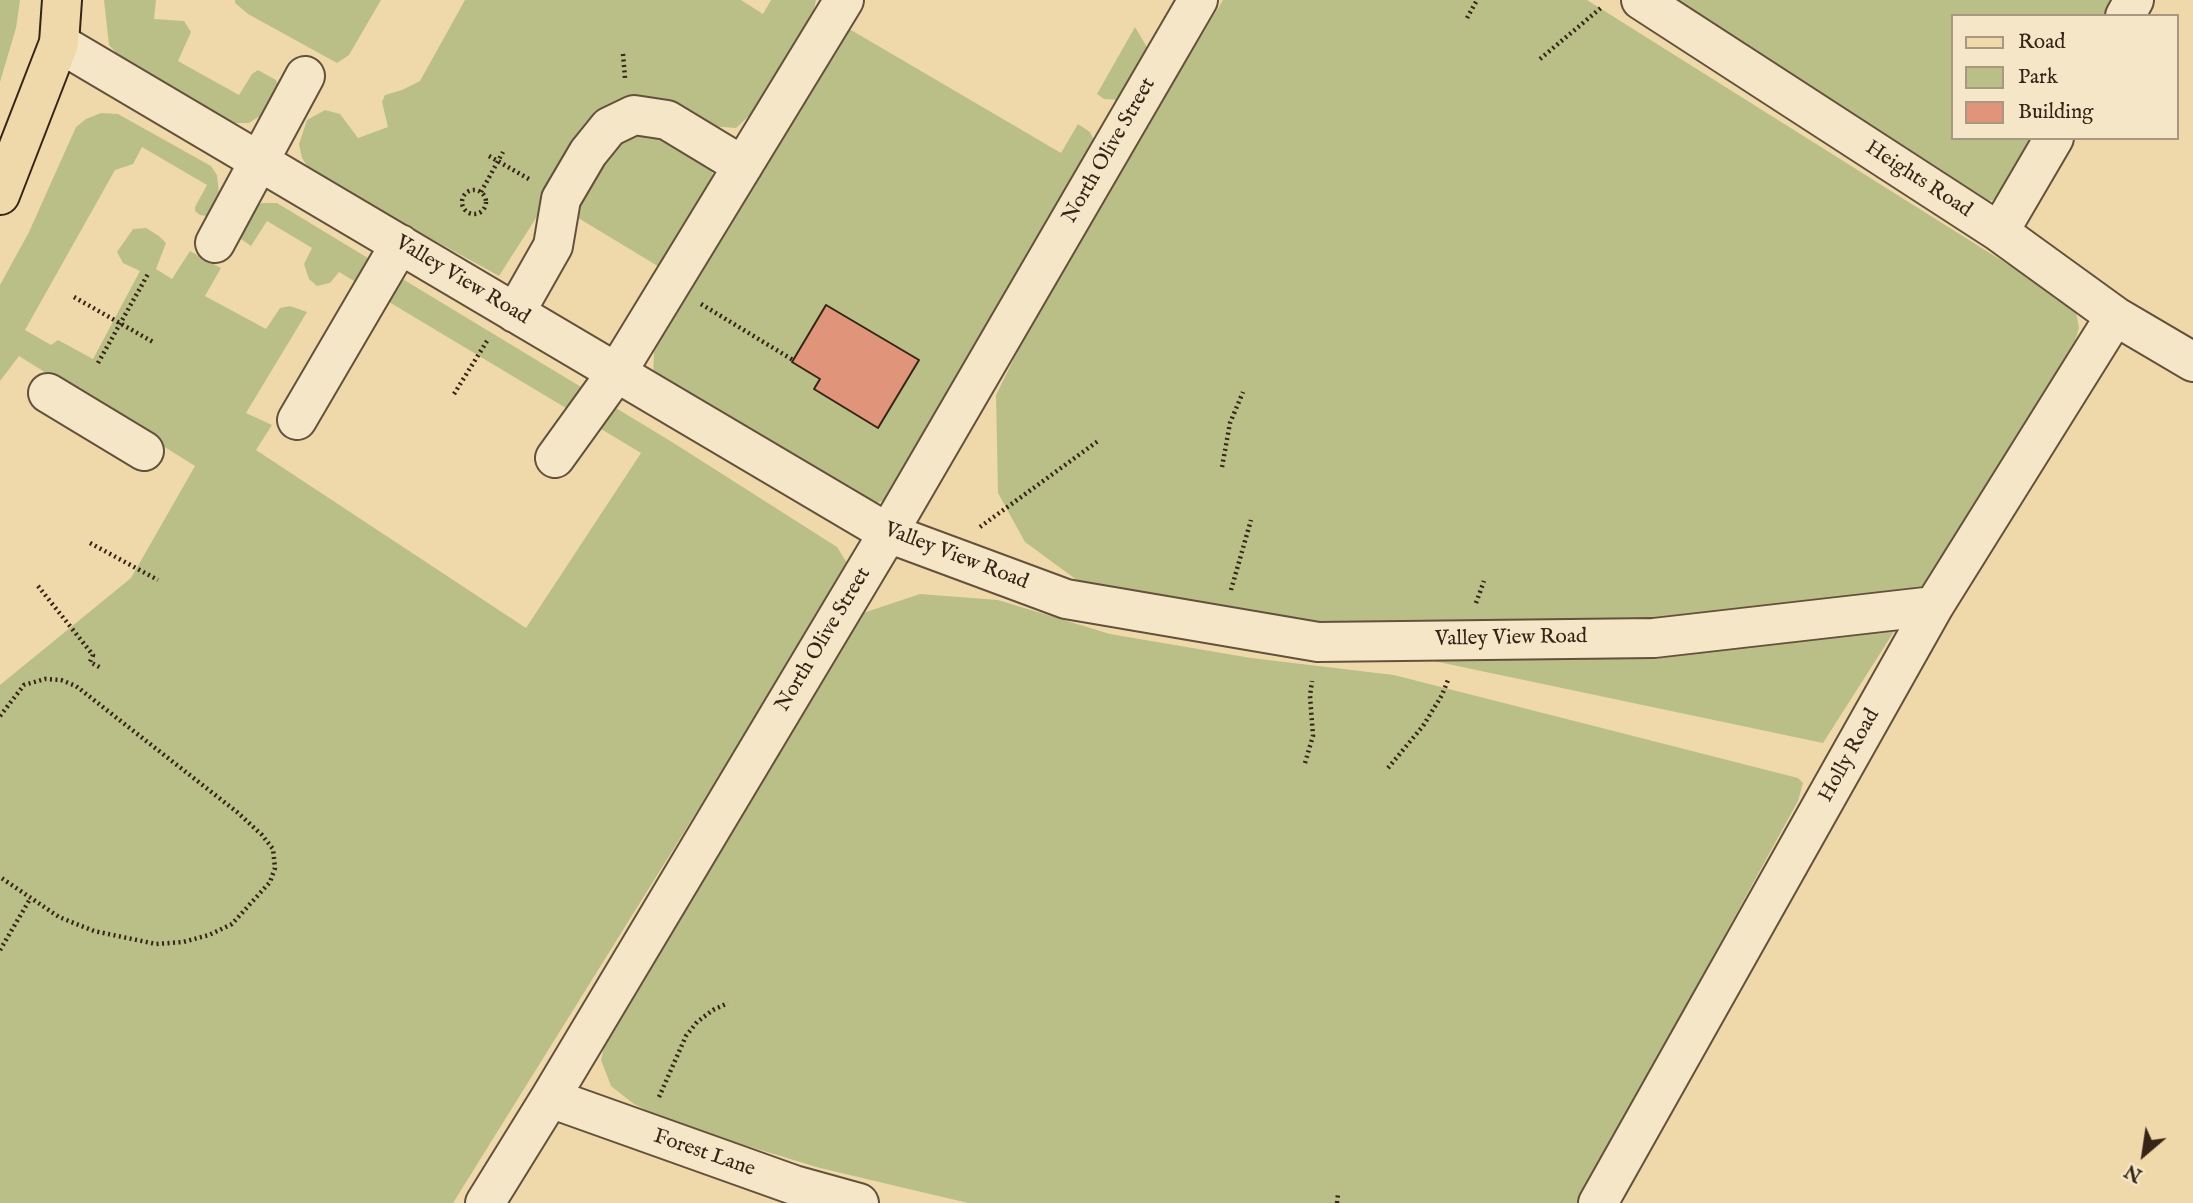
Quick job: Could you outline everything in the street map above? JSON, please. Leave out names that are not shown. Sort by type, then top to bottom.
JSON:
[{"type":"main road","points":[[0,195],[59,43],[62,0]]},
{"type":"street","points":[[555,458],[617,372],[844,0]]},
{"type":"street","name":"North Olive Street","points":[[485,1203],[551,1098],[888,533],[1198,0]]},
{"type":"street","name":"Heights Road","points":[[1641,0],[1999,232],[2115,316],[2193,362]]},
{"type":"street","name":"Valley View Road","points":[[59,43],[888,533],[1066,599],[1318,642],[1654,638],[1934,606]]},
{"type":"street","points":[[215,243],[305,76]]},
{"type":"street","points":[[512,310],[553,246],[561,199],[588,153],[609,127],[634,115],[667,120],[743,166]]},
{"type":"street","points":[[1999,232],[2053,140]]},
{"type":"street","points":[[297,420],[400,244]]},
{"type":"street","name":"Holly Road","points":[[1598,1203],[1934,606],[2115,316]]},
{"type":"street","points":[[48,393],[144,451]]},
{"type":"street","name":"Forest Lane","points":[[551,1098],[794,1185],[859,1203]]},
{"type":"path","points":[[1467,18],[1477,0]]},
{"type":"path","points":[[1540,59],[1611,0]]},
{"type":"path","points":[[481,192],[503,152]]},
{"type":"path","points":[[489,156],[538,184]]},
{"type":"path","points":[[469,191],[481,192],[485,205],[481,211],[470,213],[463,204],[464,197],[469,191]]},
{"type":"path","points":[[98,363],[148,274]]},
{"type":"path","points":[[74,296],[153,342]]},
{"type":"path","points":[[454,394],[512,310]]},
{"type":"path","points":[[711,310],[793,360]]},
{"type":"path","points":[[1222,467],[1230,423],[1242,392]]},
{"type":"path","points":[[943,554],[1098,441]]},
{"type":"path","points":[[1221,627],[1251,520]]},
{"type":"path","points":[[90,542],[158,580]]},
{"type":"path","points":[[38,586],[93,655],[90,663],[101,668]]},
{"type":"path","points":[[1388,768],[1423,726],[1443,695],[1461,640]]},
{"type":"path","points":[[1305,762],[1313,736],[1310,696],[1318,642]]},
{"type":"path","points":[[0,716],[24,685],[34,680],[61,680],[76,686],[237,812],[273,849],[275,868],[270,883],[232,924],[209,935],[183,942],[156,944],[103,934],[59,917],[30,900],[0,877]]},
{"type":"path","points":[[0,950],[30,900]]},
{"type":"path","points":[[644,1133],[686,1036],[697,1022],[728,1003]]},
{"type":"path","points":[[1337,1203],[1338,1194]]},
{"type":"green space","points":[[0,0],[20,0],[16,28],[0,82]]},
{"type":"green space","points":[[104,0],[156,0],[154,19],[184,21],[191,32],[178,61],[239,95],[252,74],[258,70],[276,80],[279,88],[266,112],[249,123],[227,123],[126,63],[109,45]]},
{"type":"green space","points":[[235,0],[381,0],[349,55],[337,63],[248,14]]},
{"type":"green space","points":[[465,0],[741,0],[763,14],[771,0],[816,0],[813,15],[767,91],[750,115],[736,128],[600,118],[499,276],[312,173],[302,158],[299,144],[307,120],[325,110],[340,114],[358,138],[388,127],[382,102],[385,95],[420,81]]},
{"type":"green space","points":[[1223,0],[1587,0],[2055,294],[2076,312],[2079,328],[2071,354],[1823,743],[1201,612],[1081,583],[1025,542],[998,493],[996,395],[1046,294]]},
{"type":"green space","points":[[1660,0],[2119,0],[2111,14],[1952,14],[1952,140],[2035,140],[2008,185],[1995,200],[1980,202]]},
{"type":"green space","points":[[1135,27],[1148,49],[1121,100],[1104,99],[1097,94]]},
{"type":"green space","points":[[851,30],[1061,153],[1078,124],[1090,132],[1094,140],[1094,149],[897,495],[877,503],[859,502],[653,378],[654,352],[773,133],[841,33]]},
{"type":"green space","points":[[101,113],[118,114],[211,166],[217,175],[219,194],[207,216],[200,215],[195,211],[195,207],[207,185],[142,147],[133,164],[115,170],[25,330],[51,345],[58,340],[93,359],[140,271],[123,263],[117,252],[133,229],[146,228],[166,243],[156,269],[172,279],[190,251],[221,268],[205,296],[266,329],[280,308],[290,306],[307,312],[246,413],[272,425],[256,450],[526,628],[641,453],[339,272],[330,283],[317,286],[309,279],[304,264],[312,248],[267,221],[251,246],[241,239],[238,224],[246,212],[262,203],[277,203],[672,442],[837,547],[847,563],[841,580],[453,1203],[0,1203],[0,685],[131,578],[195,466],[19,356],[0,381],[0,285],[29,232],[76,127]]},
{"type":"green space","points":[[628,128],[672,142],[710,169],[717,181],[661,268],[575,216],[593,154]]},
{"type":"green space","points":[[920,594],[998,600],[1110,634],[1251,658],[1394,675],[1798,778],[1803,783],[1798,801],[1578,1203],[968,1203],[820,1168],[668,1122],[634,1104],[611,1086],[601,1060],[608,1028],[860,614]]},
{"type":"building","points":[[826,305],[919,360],[878,428],[814,389],[820,379],[792,362]]}]
